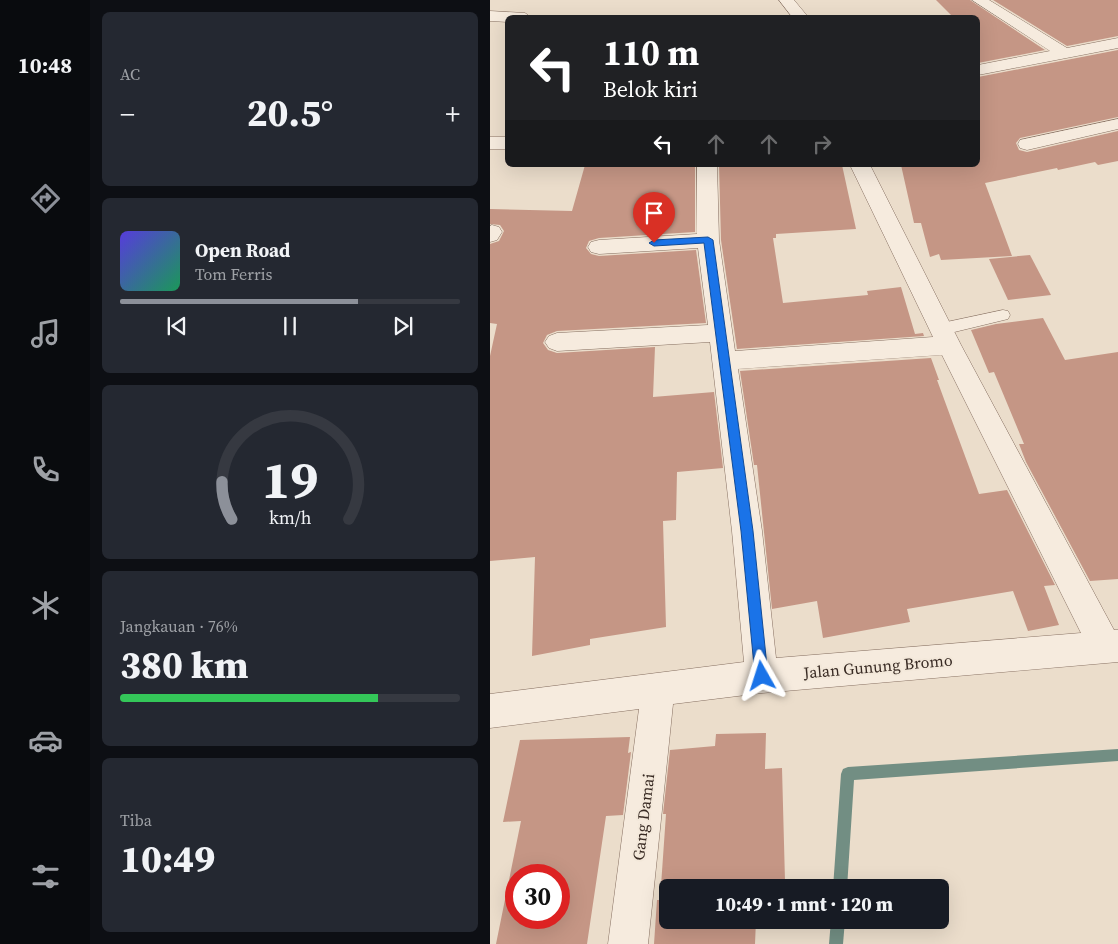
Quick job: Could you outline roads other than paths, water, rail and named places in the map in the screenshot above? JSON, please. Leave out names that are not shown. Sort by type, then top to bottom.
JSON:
[{"type":"street","points":[[490,15],[504,0]]},
{"type":"street","points":[[786,0],[799,15]]},
{"type":"street","points":[[979,0],[1064,53]]},
{"type":"street","points":[[490,15],[505,16]]},
{"type":"street","points":[[980,70],[1118,43]]},
{"type":"street","points":[[1027,144],[1118,124]]},
{"type":"street","points":[[490,143],[505,143]]},
{"type":"street","points":[[707,167],[708,240],[747,531],[762,676]]},
{"type":"street","points":[[861,167],[945,337],[1112,646]]},
{"type":"street","points":[[599,247],[708,240]]},
{"type":"street","points":[[557,342],[721,334]]},
{"type":"street","points":[[724,361],[945,337]]},
{"type":"street","name":"Jalan Gunung Bromo","points":[[490,711],[762,676],[1112,646]]},
{"type":"street","name":"Gang Damai","points":[[628,944],[658,689]]},
{"type":"lane","points":[[945,337],[1003,315]]},
{"type":"waterway","points":[[841,879],[848,774],[1118,755]]},
{"type":"waterway","points":[[836,944],[837,929]]}]
